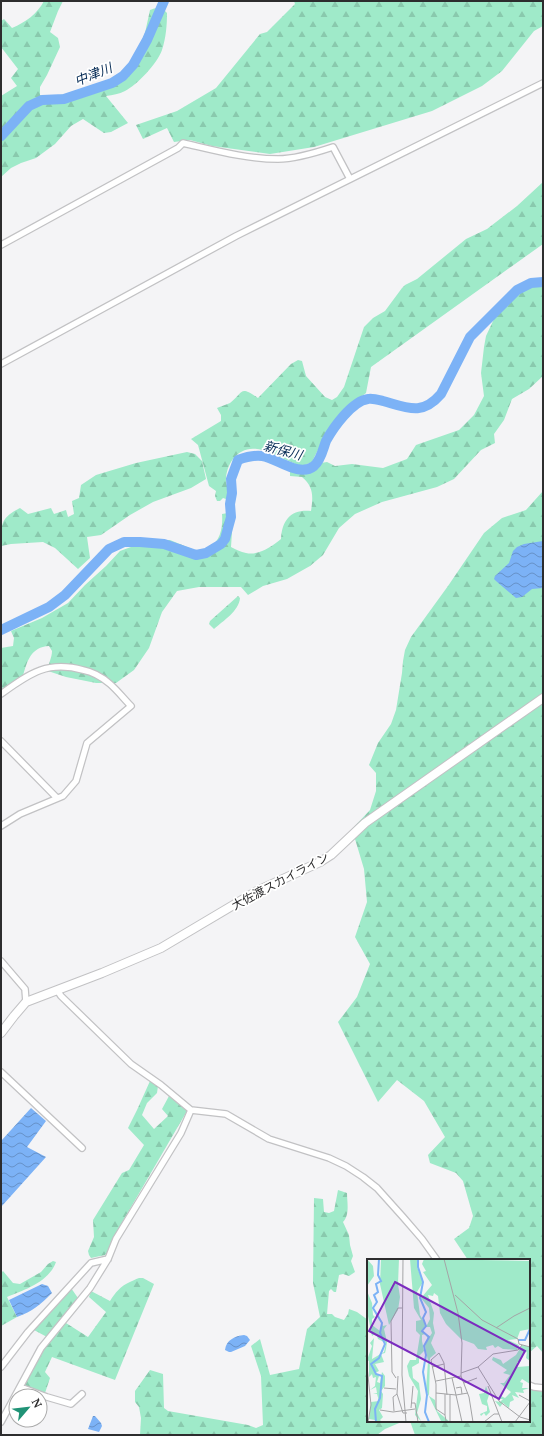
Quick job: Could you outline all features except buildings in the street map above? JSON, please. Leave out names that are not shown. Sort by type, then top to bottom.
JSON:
[{"type":"street","points":[[1,364],[236,236],[543,83]]},
{"type":"street","points":[[1,245],[178,148],[183,143],[224,152],[280,159],[316,153],[333,146],[350,180]]},
{"type":"street","points":[[1,694],[34,673],[51,667],[71,667],[98,675],[110,683],[131,706],[87,743],[76,781],[63,796],[24,812],[1,826]]},
{"type":"street","name":"大佐渡スカイライン","points":[[1,1033],[26,1002],[161,948],[257,891],[320,862],[331,855],[365,824],[543,698]]},
{"type":"street","points":[[1,741],[56,798]]},
{"type":"street","points":[[1,961],[25,989],[26,1002]]},
{"type":"street","points":[[57,990],[61,996],[131,1064],[191,1110],[226,1114],[269,1139],[315,1153],[346,1166],[377,1188],[422,1239],[436,1259]]},
{"type":"street","points":[[1,1072],[82,1148]]},
{"type":"street","points":[[20,1388],[41,1348],[90,1288],[108,1259],[116,1239],[180,1133],[191,1110]]},
{"type":"street","points":[[1,1367],[28,1332],[91,1263],[108,1259]]},
{"type":"street","points":[[530,1385],[543,1388]]},
{"type":"street","points":[[48,1397],[71,1404],[82,1394]]},
{"type":"street","points":[[1,1422],[8,1409]]},
{"type":"green space","points":[[44,1],[63,1],[50,32],[58,38],[60,47],[40,87],[40,95],[47,97],[73,93],[102,85],[123,73],[132,63],[145,33],[150,10],[155,8],[159,8],[167,13],[166,32],[162,50],[146,74],[135,84],[123,92],[106,96],[128,123],[111,132],[104,133],[83,119],[71,126],[55,144],[36,158],[11,168],[1,177],[1,96],[17,86],[11,78],[18,69],[1,47],[1,21],[4,19],[12,28],[17,26],[34,14]]},
{"type":"green space","points":[[294,1],[543,1],[543,26],[534,31],[502,71],[482,86],[432,111],[314,147],[270,154],[212,146],[190,140],[174,142],[167,128],[143,139],[136,125],[177,111],[216,88],[260,34],[267,32],[295,4]]},
{"type":"green space","points":[[543,182],[543,244],[371,367],[366,393],[334,424],[312,462],[305,465],[298,465],[272,453],[257,449],[245,450],[235,457],[228,468],[226,480],[229,495],[226,499],[223,498],[220,501],[217,501],[215,496],[216,491],[209,486],[198,445],[191,439],[221,421],[221,415],[217,408],[230,403],[244,391],[258,398],[291,364],[298,360],[302,361],[306,376],[325,397],[332,400],[337,397],[344,387],[364,327],[373,318],[385,311],[405,285],[417,279],[466,239],[487,229],[517,206]]},
{"type":"green space","points":[[543,284],[543,376],[529,389],[512,399],[504,420],[494,434],[495,443],[481,450],[454,479],[437,487],[382,502],[355,514],[339,528],[323,555],[310,566],[287,579],[263,586],[248,595],[241,587],[199,587],[177,591],[162,612],[149,648],[134,670],[116,683],[96,683],[66,677],[48,671],[52,651],[49,646],[38,649],[34,652],[28,660],[23,676],[1,690],[1,648],[13,646],[14,638],[11,631],[42,618],[68,603],[120,551],[150,540],[170,540],[197,551],[210,547],[219,537],[222,528],[222,514],[228,513],[233,517],[231,547],[251,554],[260,552],[281,539],[283,526],[289,517],[298,512],[311,511],[311,488],[302,477],[290,476],[290,471],[305,471],[314,469],[321,463],[327,462],[335,466],[352,464],[383,468],[407,459],[416,445],[459,430],[474,415],[484,396],[481,373],[484,347],[486,336],[494,319],[520,292],[532,286]]},
{"type":"green space","points":[[187,452],[195,454],[202,461],[206,479],[191,488],[153,502],[130,515],[101,535],[87,537],[90,558],[78,569],[55,548],[43,542],[1,546],[1,533],[5,519],[20,508],[28,514],[51,508],[54,514],[66,510],[68,517],[74,514],[72,501],[79,498],[81,485],[96,475],[136,463]]},
{"type":"green space","points":[[543,491],[543,1353],[537,1346],[530,1352],[530,1259],[467,1259],[454,1239],[469,1228],[473,1216],[463,1181],[456,1173],[430,1163],[428,1155],[445,1137],[424,1101],[397,1080],[378,1102],[338,1022],[357,997],[370,964],[355,937],[367,902],[364,869],[352,829],[370,810],[376,791],[376,773],[369,765],[378,743],[391,724],[396,710],[405,650],[411,637],[484,533],[502,518],[526,510]]},
{"type":"green space","points":[[238,596],[240,598],[237,607],[214,629],[209,624],[210,621]]},
{"type":"green space","points":[[150,1081],[158,1086],[157,1093],[147,1103],[142,1115],[154,1129],[168,1116],[162,1109],[169,1096],[187,1111],[120,1226],[109,1250],[105,1255],[91,1258],[88,1251],[94,1237],[93,1220],[122,1173],[129,1170],[144,1145],[128,1128]]},
{"type":"green space","points":[[338,1190],[347,1193],[347,1216],[343,1222],[349,1235],[353,1256],[351,1261],[355,1272],[349,1276],[343,1274],[339,1275],[336,1292],[331,1289],[329,1291],[327,1314],[332,1314],[335,1317],[344,1320],[349,1309],[357,1312],[367,1319],[367,1422],[402,1422],[385,1429],[377,1435],[140,1435],[141,1418],[139,1407],[135,1402],[135,1391],[150,1370],[163,1374],[164,1408],[168,1411],[248,1425],[256,1428],[263,1425],[261,1376],[251,1346],[260,1339],[270,1375],[299,1369],[307,1329],[320,1317],[313,1283],[314,1198],[323,1199],[324,1212],[329,1213],[334,1211]]},
{"type":"green space","points":[[53,1261],[56,1262],[53,1269],[42,1280],[7,1297],[17,1317],[1,1326],[1,1273],[3,1271],[13,1283],[20,1284],[41,1272]]},
{"type":"green space","points":[[143,1278],[154,1284],[115,1380],[52,1357],[45,1372],[50,1378],[47,1388],[30,1388],[24,1386],[44,1348],[66,1323],[88,1337],[106,1312],[89,1297],[91,1291],[110,1301],[122,1286],[129,1282]]},
{"type":"green space","points":[[71,1288],[78,1298],[47,1337],[34,1330]]},
{"type":"green space","points":[[530,1388],[543,1392],[543,1435],[415,1435],[410,1422],[530,1422]]},
{"type":"water","points":[[543,541],[543,588],[532,589],[522,597],[516,598],[494,579],[495,576],[509,563],[513,551],[517,547],[524,544]]},
{"type":"water","points":[[31,1108],[46,1121],[27,1147],[46,1157],[1,1207],[1,1141]]},
{"type":"water","points":[[42,1284],[48,1286],[52,1293],[36,1307],[17,1317],[9,1300]]},
{"type":"water","points":[[244,1335],[250,1340],[245,1346],[231,1352],[225,1350],[229,1341],[237,1336]]},
{"type":"water","points":[[93,1416],[95,1416],[101,1423],[102,1426],[99,1432],[88,1429]]},
{"type":"waterway","name":"中津川","points":[[1,136],[29,106],[42,100],[64,99],[112,83],[123,76],[133,65],[147,40],[164,1]]},
{"type":"waterway","name":"新保川","points":[[1,630],[49,607],[65,595],[109,549],[124,542],[164,544],[196,555],[206,553],[221,544],[225,539],[231,517],[231,479],[238,460],[250,456],[262,456],[268,457],[295,469],[308,469],[314,466],[318,461],[326,441],[333,429],[350,410],[362,401],[373,399],[407,408],[421,408],[434,401],[441,394],[470,337],[517,290],[531,283],[543,282]]}]
